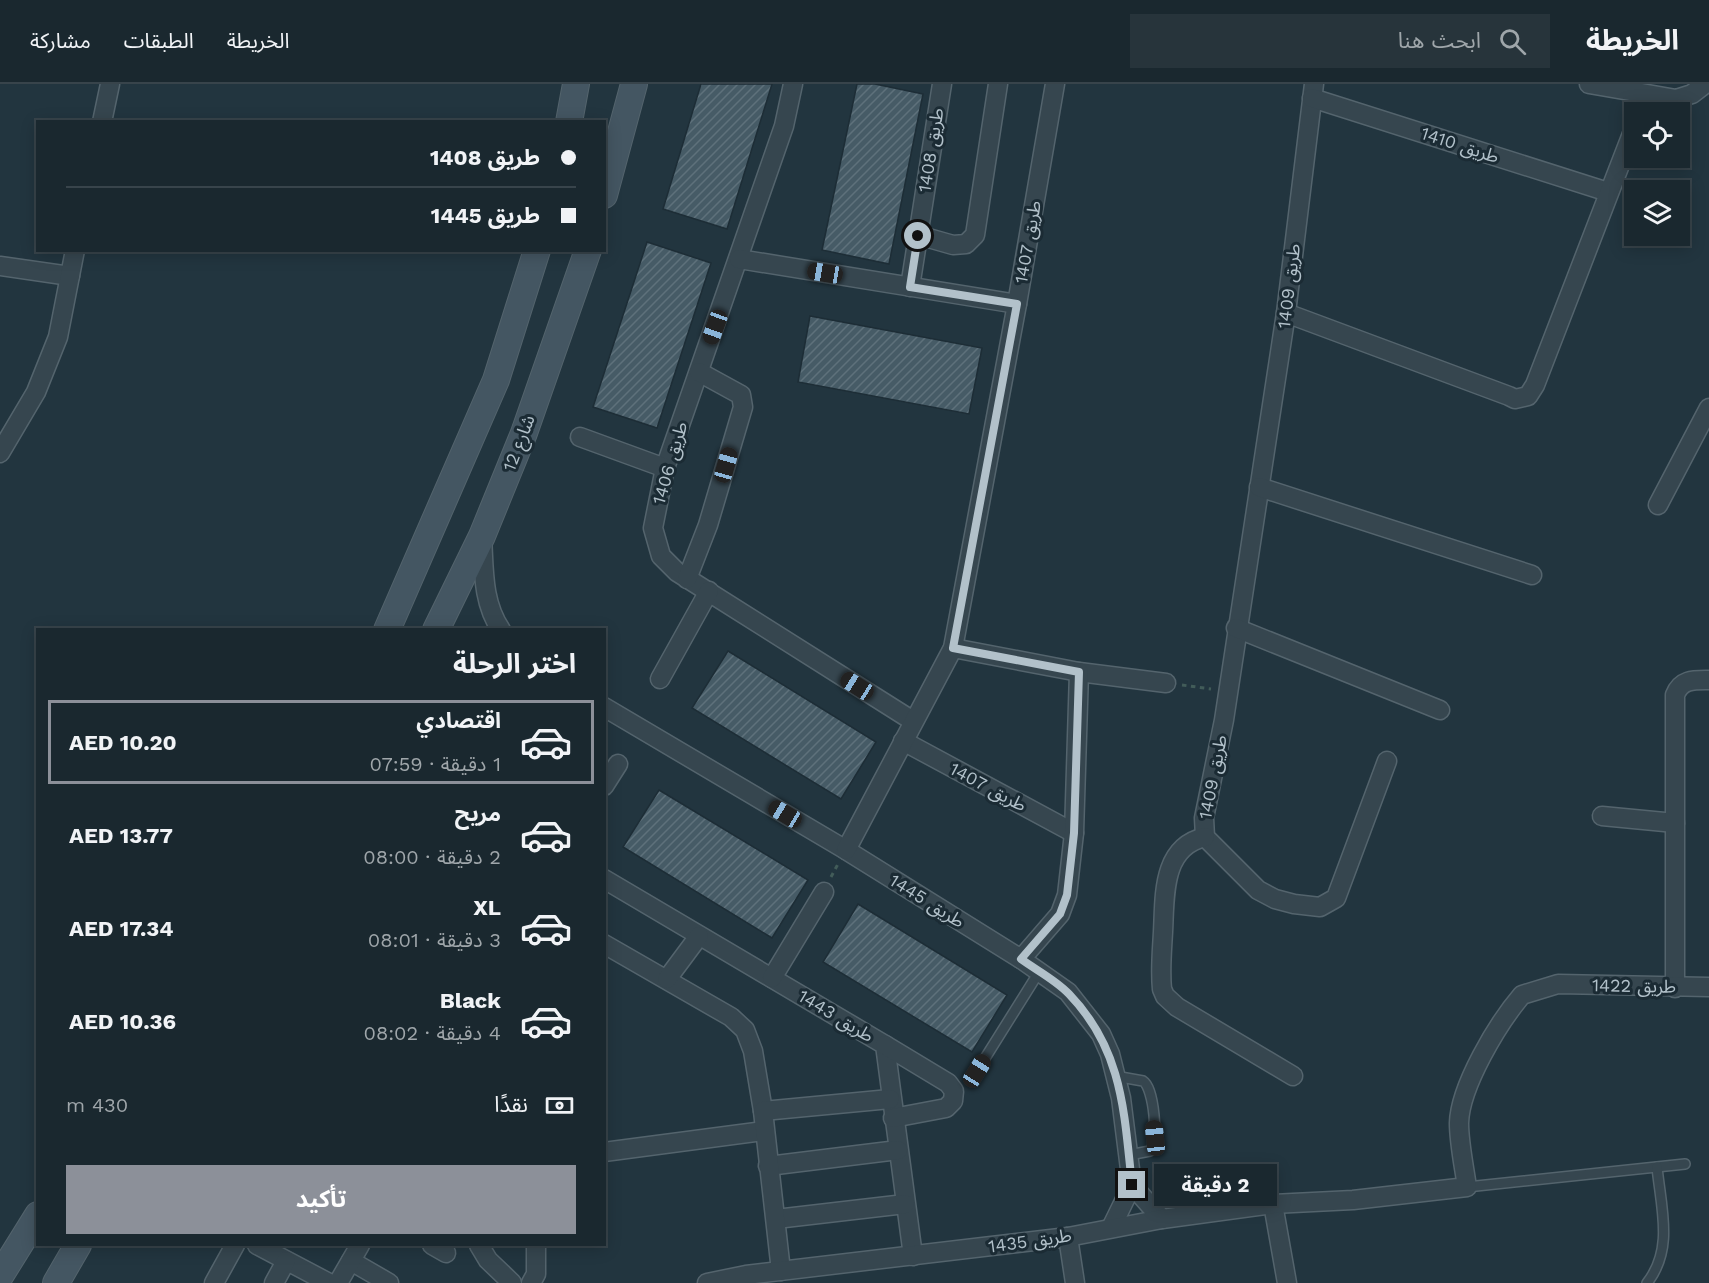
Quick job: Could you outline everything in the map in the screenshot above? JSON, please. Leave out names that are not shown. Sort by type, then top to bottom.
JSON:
[{"type":"street","points":[[102,120],[110,84]]},
{"type":"street","points":[[569,120],[576,84]]},
{"type":"street","points":[[606,188],[634,84]]},
{"type":"street","name":"طريق 1406","points":[[793,84],[784,126],[665,468],[653,528],[655,541],[661,556],[687,579],[913,721]]},
{"type":"street","name":"طريق 1408","points":[[910,287],[942,84]]},
{"type":"street","points":[[918,236],[953,245],[966,244],[975,235],[998,84]]},
{"type":"street","name":"طريق 1407","points":[[846,850],[953,648],[1055,84]]},
{"type":"street","points":[[1589,84],[1638,102]]},
{"type":"street","points":[[1657,102],[1692,94],[1705,84]]},
{"type":"street","name":"طريق 1410","points":[[1313,91],[1608,192]]},
{"type":"street","name":"طريق 1409","points":[[1313,91],[1286,313],[1214,780],[1204,818],[1205,837],[1258,890],[1294,904],[1320,907],[1336,898],[1387,761]]},
{"type":"street","points":[[1286,313],[1509,396],[1522,398],[1528,396],[1535,385],[1624,153]]},
{"type":"street","points":[[0,453],[36,392],[58,337],[75,252]]},
{"type":"street","points":[[388,628],[496,380],[536,252]]},
{"type":"street","name":"شارع 12","points":[[437,628],[482,536],[524,433],[587,252]]},
{"type":"street","points":[[739,259],[1017,304]]},
{"type":"street","points":[[0,266],[70,276]]},
{"type":"street","points":[[687,579],[708,525],[743,407],[741,395],[699,372]]},
{"type":"street","points":[[1659,504],[1709,408]]},
{"type":"street","points":[[580,437],[665,468]]},
{"type":"street","points":[[1259,487],[1532,575]]},
{"type":"street","points":[[482,536],[487,597],[500,628]]},
{"type":"street","points":[[660,679],[709,591]]},
{"type":"street","points":[[1236,628],[1440,710]]},
{"type":"street","points":[[953,648],[1079,672],[1166,683]]},
{"type":"street","points":[[1021,959],[1060,914],[1071,875],[1079,672]]},
{"type":"street","points":[[1675,988],[1675,695],[1682,684],[1688,681],[1709,680]]},
{"type":"street","name":"طريق 1445","points":[[606,708],[846,850],[1021,959],[1068,992],[1101,1034],[1110,1054],[1129,1155],[1132,1185]]},
{"type":"street","name":"طريق 1407","points":[[903,741],[1074,833]]},
{"type":"street","points":[[606,783],[618,764]]},
{"type":"street","points":[[1602,816],[1675,823]]},
{"type":"street","points":[[1205,837],[1195,840],[1180,850],[1167,874],[1162,989],[1165,996],[1177,1007],[1293,1076]]},
{"type":"street","name":"طريق 1443","points":[[606,880],[885,1045],[913,1256]]},
{"type":"street","points":[[772,978],[824,892]]},
{"type":"street","points":[[667,980],[699,936]]},
{"type":"street","points":[[606,946],[731,1017],[745,1030],[753,1051],[763,1112],[781,1271]]},
{"type":"street","name":"طريق 1422","points":[[1467,1187],[1459,1122],[1468,1084],[1512,1006],[1522,995],[1558,984],[1709,987]]},
{"type":"street","points":[[885,1045],[948,1083],[954,1091],[953,1101],[946,1108],[893,1118]]},
{"type":"street","points":[[763,1112],[891,1099]]},
{"type":"street","points":[[606,1152],[764,1131]]},
{"type":"street","points":[[768,1166],[898,1150]]},
{"type":"street","points":[[1111,1228],[1132,1185],[1162,1219]]},
{"type":"street","name":"طريق 1435","points":[[707,1283],[781,1271],[1068,1237],[1162,1219],[1273,1204],[1353,1200],[1467,1187]]},
{"type":"street","points":[[776,1219],[905,1204]]},
{"type":"street","points":[[1273,1204],[1287,1283]]},
{"type":"street","points":[[0,1276],[36,1218]]},
{"type":"street","points":[[1068,1237],[1075,1283]]},
{"type":"street","points":[[56,1283],[77,1246]]},
{"type":"street","points":[[214,1283],[234,1246]]},
{"type":"street","points":[[259,1246],[329,1283]]},
{"type":"street","points":[[480,1246],[488,1260],[512,1283]]},
{"type":"street","points":[[531,1283],[536,1274],[536,1246]]},
{"type":"street","points":[[338,1283],[356,1253],[389,1283]]},
{"type":"street","points":[[274,1283],[286,1261]]},
{"type":"lane","points":[[977,1071],[1039,972]]},
{"type":"lane","points":[[1115,1076],[1143,1081],[1150,1088],[1155,1143],[1150,1151],[1129,1155]]},
{"type":"lane","points":[[1467,1187],[1685,1164]]},
{"type":"lane","points":[[1647,1283],[1660,1265],[1664,1248],[1657,1167]]},
{"type":"path","points":[[1166,683],[1227,692]]},
{"type":"path","points":[[824,892],[846,850]]},
{"type":"building","points":[[701,84],[772,84],[727,229],[663,209]]},
{"type":"building","points":[[857,84],[875,84],[923,94],[889,264],[822,250]]},
{"type":"building","points":[[647,242],[711,263],[657,428],[593,407]]},
{"type":"building","points":[[810,316],[982,348],[969,414],[798,382]]},
{"type":"building","points":[[728,651],[876,742],[841,799],[692,708]]},
{"type":"building","points":[[659,790],[808,880],[772,938],[623,847]]},
{"type":"building","points":[[858,904],[1007,995],[972,1052],[823,962]]},
{"type":"route","points":[[918,236],[910,287],[1017,304],[953,648],[1079,672],[1074,833],[1067,895],[1060,914],[1021,959],[1068,992],[1101,1034],[1110,1054],[1121,1098],[1132,1185]]}]
